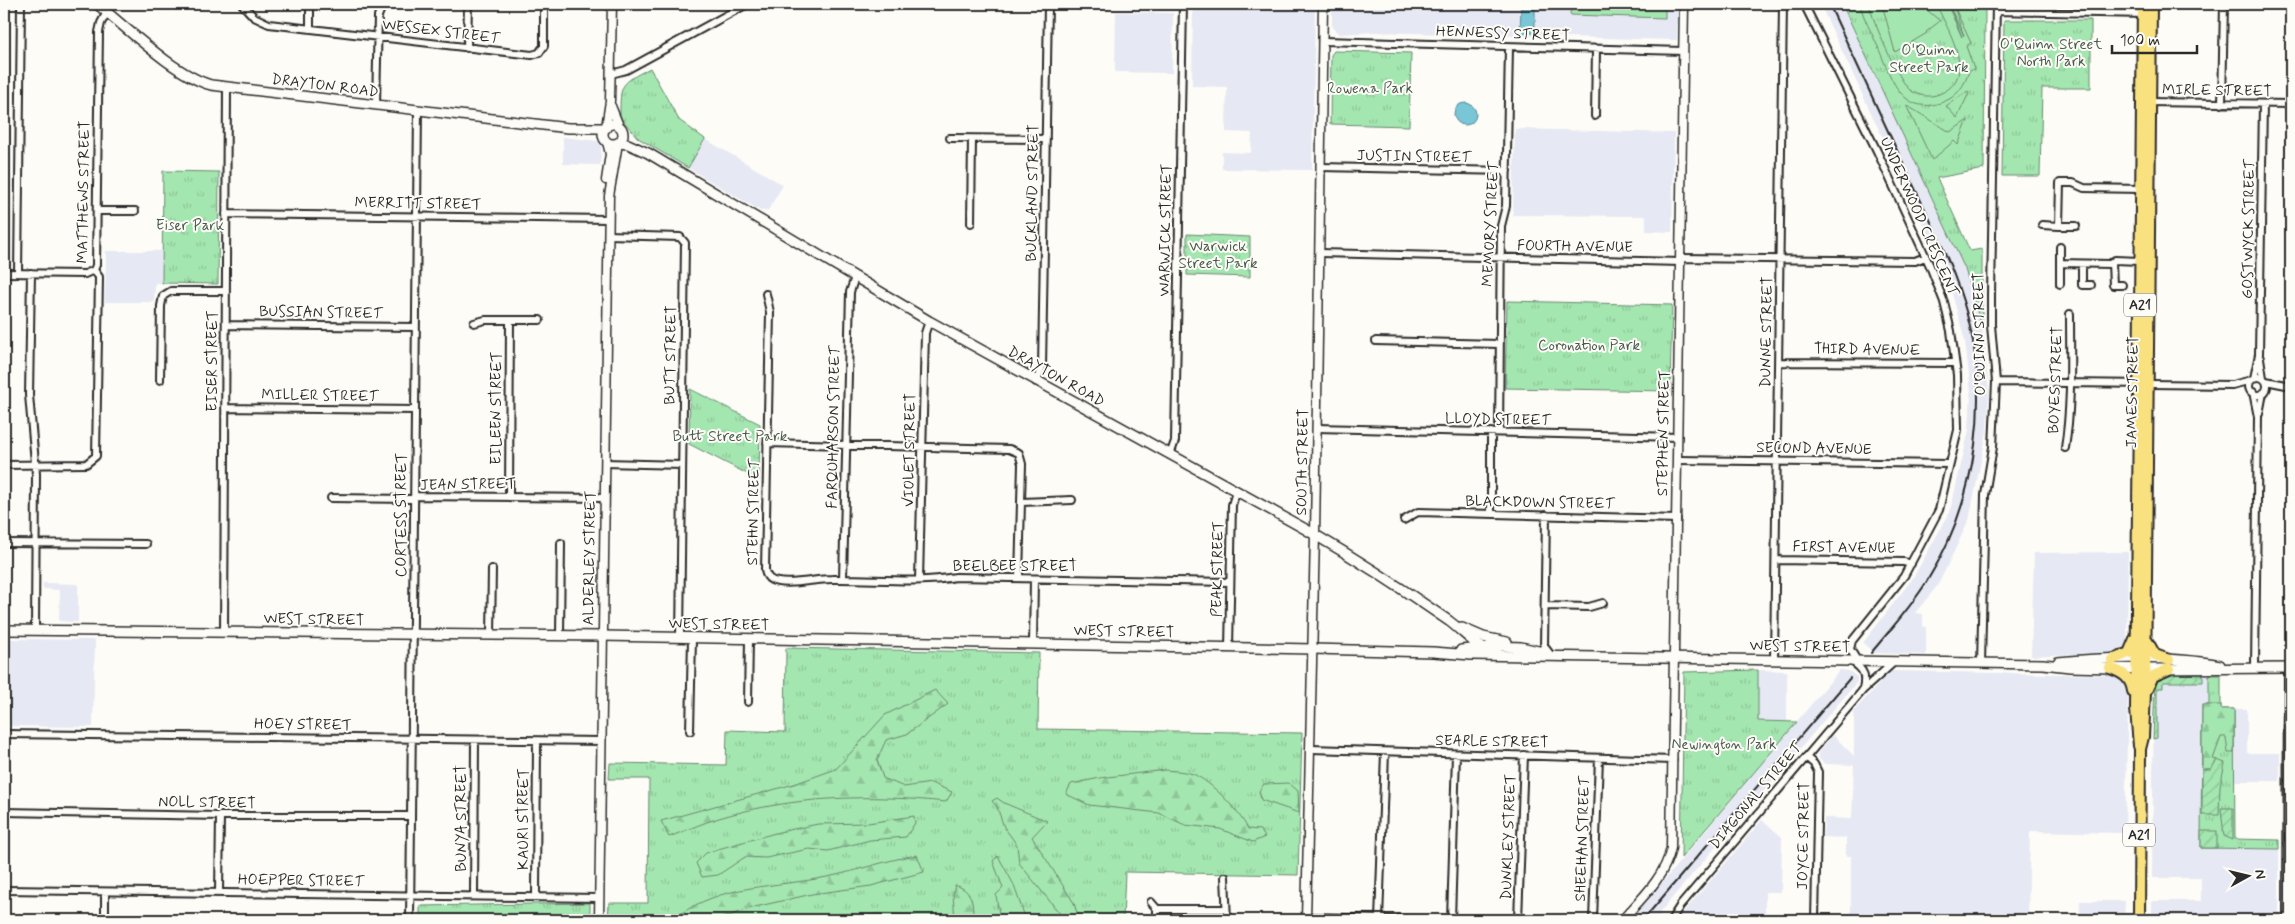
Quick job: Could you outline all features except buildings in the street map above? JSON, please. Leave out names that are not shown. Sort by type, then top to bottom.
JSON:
[{"type":"highway","name":"JAMES STREET","points":[[2139,920],[2140,749],[2137,738],[2136,709],[2141,664],[2147,9]]},
{"type":"highway","name":"JAMES STREET","points":[[2144,384],[2140,261],[2141,189],[2146,102]]},
{"type":"highway","points":[[2136,709],[2130,680],[2111,664],[2129,653],[2141,636],[2153,653],[2169,665],[2153,676],[2146,693]]},
{"type":"highway","name":"JAMES STREET","points":[[2140,749],[2144,737],[2146,693],[2141,664]]},
{"type":"main road","name":"DRAYTON ROAD","points":[[97,4],[195,80],[227,88],[576,129],[606,128]]},
{"type":"main road","points":[[612,124],[621,129],[622,139],[619,143],[614,144],[606,140],[606,128],[612,124]]},
{"type":"main road","name":"DRAYTON ROAD","points":[[576,129],[606,140]]},
{"type":"main road","name":"DRAYTON ROAD","points":[[621,129],[648,153]]},
{"type":"main road","name":"DRAYTON ROAD","points":[[619,143],[628,144],[648,153],[929,322],[1315,535],[1451,622]]},
{"type":"main road","points":[[1451,622],[1482,647],[1494,653],[1535,653]]},
{"type":"main road","points":[[1451,622],[1483,637],[1521,647],[1535,653]]},
{"type":"main road","name":"WEST STREET","points":[[4,630],[602,636],[1433,652]]},
{"type":"main road","points":[[1433,652],[1482,647],[1521,647]]},
{"type":"main road","points":[[1433,652],[1464,655],[1535,653]]},
{"type":"main road","name":"WEST STREET","points":[[1535,653],[1675,660],[2141,664],[2211,669],[2229,667],[2290,668]]},
{"type":"street","points":[[18,273],[21,4]]},
{"type":"street","name":"WESSEX STREET","points":[[242,4],[250,14],[269,24],[532,55],[541,51],[544,46],[544,4]]},
{"type":"street","points":[[310,4],[310,29]]},
{"type":"street","points":[[376,105],[378,16],[382,4]]},
{"type":"street","points":[[467,48],[468,4]]},
{"type":"street","points":[[606,128],[610,102],[612,4]]},
{"type":"street","points":[[611,74],[626,70],[747,4]]},
{"type":"street","name":"BUCKLAND STREET","points":[[1036,382],[1042,368],[1048,4]]},
{"type":"street","name":"WARWICK STREET","points":[[1170,455],[1175,441],[1182,4]]},
{"type":"street","name":"SOUTH STREET","points":[[1306,918],[1311,749],[1324,4]]},
{"type":"street","name":"STEPHEN STREET","points":[[1622,920],[1660,876],[1668,863],[1671,848],[1684,4]]},
{"type":"street","name":"DUNNE STREET","points":[[1774,660],[1784,4]]},
{"type":"street","name":"UNDERWOOD CRESCENT","points":[[1804,4],[1878,151],[1944,302],[1955,363],[1958,430],[1939,510],[1911,564],[1885,602],[1852,641],[1850,649],[1854,662]]},
{"type":"street","points":[[2222,104],[2224,4]]},
{"type":"street","points":[[1996,7],[2147,9]]},
{"type":"street","name":"O'QUINN STREET","points":[[1981,664],[1985,495],[1993,447],[1996,382],[1991,325],[1991,295],[1996,7]]},
{"type":"street","name":"MATTHEWS STREET","points":[[35,465],[86,464],[92,461],[97,450],[99,277],[94,270],[96,265],[99,32],[101,23],[108,12]]},
{"type":"street","name":"HENNESSY STREET","points":[[1323,41],[1683,51]]},
{"type":"street","name":"MEMORY STREET","points":[[1491,514],[1500,344],[1501,226],[1506,206],[1509,47]]},
{"type":"street","points":[[1595,116],[1596,49]]},
{"type":"street","name":"EISER STREET","points":[[224,633],[227,88]]},
{"type":"street","points":[[610,102],[614,116],[621,129]]},
{"type":"street","name":"MIRLE STREET","points":[[2146,102],[2291,104]]},
{"type":"street","name":"GOSTWYCK STREET","points":[[2263,104],[2259,354],[2264,380]]},
{"type":"street","name":"CORTESS STREET","points":[[410,920],[418,110]]},
{"type":"street","points":[[950,138],[1046,139]]},
{"type":"street","points":[[971,223],[972,139]]},
{"type":"street","name":"ALDERLEY STREET","points":[[606,140],[610,154],[606,178],[609,196]]},
{"type":"street","name":"ALDERLEY STREET","points":[[599,920],[608,219],[609,196],[619,143]]},
{"type":"street","name":"JUSTIN STREET","points":[[1321,167],[1507,171]]},
{"type":"street","points":[[2059,226],[2060,183],[2073,183],[2084,188],[2141,189]]},
{"type":"street","points":[[97,211],[135,211]]},
{"type":"street","name":"MERRITT STREET","points":[[226,214],[608,219]]},
{"type":"street","points":[[2042,225],[2076,226]]},
{"type":"street","name":"BUTT STREET","points":[[608,235],[680,236],[685,243],[680,638]]},
{"type":"street","points":[[2060,247],[2060,284]]},
{"type":"street","name":"FOURTH AVENUE","points":[[1320,253],[1500,258],[1681,260],[1915,261],[1925,257]]},
{"type":"street","points":[[2060,263],[2110,264],[2114,260],[2140,261]]},
{"type":"street","points":[[2112,263],[2113,285],[2122,285]]},
{"type":"street","points":[[2082,264],[2082,285],[2091,285]]},
{"type":"street","points":[[4,273],[85,274],[94,270]]},
{"type":"street","points":[[31,273],[29,406],[35,465],[35,630]]},
{"type":"street","name":"FARQUHARSON STREET","points":[[842,579],[850,292],[855,277]]},
{"type":"street","points":[[160,380],[161,306],[163,296],[171,291],[226,291]]},
{"type":"street","name":"STEHN STREET","points":[[766,294],[770,312],[765,570],[770,580]]},
{"type":"street","name":"BOYES STREET","points":[[2065,448],[2070,382],[2070,314]]},
{"type":"street","points":[[474,323],[485,320],[540,320]]},
{"type":"street","name":"EILEEN STREET","points":[[509,497],[510,320]]},
{"type":"street","name":"VIOLET STREET","points":[[919,580],[925,333],[929,322]]},
{"type":"street","name":"BUSSIAN STREET","points":[[226,325],[415,327]]},
{"type":"street","points":[[1376,341],[1500,344]]},
{"type":"street","name":"GOSTWYCK STREET","points":[[2253,379],[2259,354]]},
{"type":"street","name":"THIRD AVENUE","points":[[1779,362],[1955,363]]},
{"type":"street","points":[[2232,385],[2253,379],[2289,386]]},
{"type":"street","points":[[2253,379],[2250,385],[2258,418]]},
{"type":"street","points":[[2255,667],[2258,418],[2267,386],[2264,380]]},
{"type":"street","points":[[1996,382],[2232,385],[2258,394],[2289,386]]},
{"type":"street","name":"MILLER STREET","points":[[225,408],[415,410]]},
{"type":"street","name":"LLOYD STREET","points":[[1316,428],[1678,437]]},
{"type":"street","points":[[767,443],[1008,449],[1020,453],[1022,464],[1022,502],[1019,578]]},
{"type":"street","name":"SECOND AVENUE","points":[[1678,460],[1949,464]]},
{"type":"street","points":[[605,463],[682,465]]},
{"type":"street","points":[[4,465],[35,465]]},
{"type":"street","name":"PEAK STREET","points":[[1229,648],[1232,505],[1236,492]]},
{"type":"street","name":"JEAN STREET","points":[[332,498],[604,498]]},
{"type":"street","points":[[1022,502],[1072,500]]},
{"type":"street","name":"BLACKDOWN STREET","points":[[1404,520],[1418,512],[1677,519]]},
{"type":"street","points":[[1546,515],[1544,646],[1553,655]]},
{"type":"street","points":[[4,543],[146,544]]},
{"type":"street","points":[[560,636],[561,543]]},
{"type":"street","name":"FIRST AVENUE","points":[[1777,560],[1904,562],[1911,564]]},
{"type":"street","points":[[491,635],[492,569]]},
{"type":"street","name":"BEELBEE STREET","points":[[770,580],[780,582],[842,579],[933,581],[956,577],[1230,582]]},
{"type":"street","points":[[1033,644],[1034,579]]},
{"type":"street","points":[[1545,606],[1589,607],[1603,603]]},
{"type":"street","points":[[690,731],[692,638]]},
{"type":"street","points":[[748,702],[749,640]]},
{"type":"street","points":[[1535,653],[1544,646]]},
{"type":"street","points":[[1854,662],[1866,678],[1863,690]]},
{"type":"street","name":"DIAGONAL STREET","points":[[1671,920],[1680,906],[1863,690],[1893,663]]},
{"type":"street","points":[[2287,920],[2290,668]]},
{"type":"street","name":"HOEY STREET","points":[[4,734],[601,741]]},
{"type":"street","name":"BUNYA STREET","points":[[474,895],[475,741]]},
{"type":"street","name":"KAURI STREET","points":[[536,896],[537,741]]},
{"type":"street","name":"SEARLE STREET","points":[[1311,749],[1673,760]]},
{"type":"street","points":[[1379,920],[1385,752]]},
{"type":"street","points":[[1451,920],[1456,754]]},
{"type":"street","name":"DUNKLEY STREET","points":[[1518,920],[1524,756]]},
{"type":"street","name":"JOYCE STREET","points":[[1806,757],[1814,764],[1818,772],[1815,920]]},
{"type":"street","name":"SHEEHAN STREET","points":[[1593,920],[1599,758]]},
{"type":"street","name":"NOLL STREET","points":[[4,812],[220,816],[410,816]]},
{"type":"street","points":[[219,893],[220,816]]},
{"type":"street","points":[[1225,876],[1226,920]]},
{"type":"street","name":"HOEPPER STREET","points":[[4,890],[599,898]]},
{"type":"street","points":[[105,892],[106,920]]},
{"type":"street","points":[[1151,902],[1157,909],[1157,920]]},
{"type":"street","points":[[1157,909],[1226,909]]},
{"type":"street","points":[[1306,918],[1426,920]]},
{"type":"shaded area","points":[[1193,4],[1315,4],[1312,170],[1222,169],[1222,152],[1251,153],[1252,133],[1226,132],[1227,87],[1192,86]]},
{"type":"shaded area","points":[[1332,4],[1678,4],[1677,40],[1374,32],[1339,34],[1332,27]]},
{"type":"shaded area","points":[[1820,4],[1842,4],[1965,269],[1984,337],[1989,394],[1987,431],[1969,520],[1938,585],[1915,613],[1923,614],[1923,627],[1926,627],[1926,655],[1874,653],[1863,643],[1913,578],[1950,512],[1969,430],[1971,392],[1965,341],[1947,275]]},
{"type":"shaded area","points":[[2006,4],[2074,4],[2071,7],[2008,6]]},
{"type":"shaded area","points":[[1116,12],[1173,13],[1172,73],[1115,72]]},
{"type":"shaded area","points":[[1515,129],[1674,133],[1672,232],[1646,231],[1646,216],[1513,215]]},
{"type":"shaded area","points":[[563,137],[598,141],[601,145],[600,165],[563,164]]},
{"type":"shaded area","points":[[705,139],[783,185],[768,210],[761,211],[688,168]]},
{"type":"shaded area","points":[[106,251],[162,251],[162,283],[155,283],[154,302],[105,302]]},
{"type":"shaded area","points":[[2128,552],[2127,643],[2123,649],[2117,652],[2031,656],[2034,553]]},
{"type":"shaded area","points":[[43,583],[78,584],[78,622],[59,621],[60,590],[43,589]]},
{"type":"shaded area","points":[[11,639],[95,640],[93,727],[12,726],[8,723],[8,641]]},
{"type":"shaded area","points":[[1758,670],[1787,671],[1787,721],[1758,721]]},
{"type":"shaded area","points":[[1840,670],[1849,671],[1857,677],[1857,682],[1660,912],[1660,920],[1631,920]]},
{"type":"shaded area","points":[[1891,671],[2117,675],[2126,685],[2128,696],[2125,833],[2030,831],[2028,920],[1851,920],[1851,856],[1846,856],[1846,838],[1823,837],[1824,818],[1852,819],[1854,765],[1825,764],[1819,759],[1819,752],[1833,735],[1854,756],[1854,711]]},
{"type":"shaded area","points":[[2175,674],[2209,675],[2209,705],[2202,705],[2201,848],[2279,849],[2279,920],[2152,920],[2152,901],[2201,901],[2201,878],[2152,878],[2154,689],[2158,679]]},
{"type":"shaded area","points":[[2234,709],[2247,709],[2247,753],[2280,753],[2280,781],[2235,781]]},
{"type":"shaded area","points":[[1762,820],[1782,837],[1781,892],[1765,892],[1765,920],[1677,920]]},
{"type":"shaded area","points":[[2080,901],[2125,901],[2124,920],[2080,920]]},
{"type":"green space","points":[[1571,4],[1665,4],[1665,18],[1570,15]]},
{"type":"green space","name":"O'Quinn Street Park","points":[[1842,4],[1985,4],[1984,169],[1937,178],[1970,251],[1982,249],[1982,329],[1965,269]]},
{"type":"green space","points":[[1860,4],[1869,4],[1886,50],[1905,85],[1913,92],[1928,96],[1939,94],[1951,87],[1957,77],[1959,65],[1957,52],[1953,39],[1936,4],[1947,4],[1962,37],[1949,5],[1964,36],[1953,4],[1971,43],[1966,46],[1974,69],[1969,71],[1960,90],[1948,100],[1929,105],[1917,104],[1907,99],[1899,91],[1887,70]]},
{"type":"green space","points":[[1882,4],[1893,4],[1902,11],[1900,4],[1920,4],[1940,21],[1927,33],[1895,52]]},
{"type":"green space","name":"O'Quinn Street North Park","points":[[2004,20],[2091,20],[2091,88],[2042,88],[2040,176],[2002,176]]},
{"type":"green space","name":"Rowena Park","points":[[1334,51],[1411,53],[1409,126],[1330,124],[1331,55]]},
{"type":"green space","points":[[650,68],[679,120],[705,139],[688,168],[638,138],[620,117],[620,97],[624,86],[627,82]]},
{"type":"green space","points":[[1968,91],[1969,93],[1957,118],[1946,106]]},
{"type":"green space","points":[[1906,105],[1950,132],[1968,120],[1958,145],[1954,141],[1932,160]]},
{"type":"green space","name":"Eiser Park","points":[[163,171],[219,172],[218,284],[162,283]]},
{"type":"green space","name":"Warwick Street Park","points":[[1187,234],[1250,237],[1250,277],[1187,275]]},
{"type":"green space","name":"Coronation Park","points":[[1507,301],[1672,305],[1670,391],[1505,388]]},
{"type":"green space","name":"Butt Street Park","points":[[690,389],[760,424],[759,480],[689,444]]},
{"type":"green space","points":[[786,648],[1039,653],[1038,729],[1302,733],[1298,875],[1125,872],[1123,920],[608,920],[609,903],[648,903],[649,779],[609,779],[610,763],[726,765],[727,730],[785,732]]},
{"type":"green space","name":"Newington Park","points":[[1758,670],[1758,721],[1797,722],[1681,858],[1684,672]]},
{"type":"green space","points":[[2175,674],[2203,675],[2203,682],[2163,682],[2163,688],[2157,688],[2157,738],[2153,739],[2155,683],[2161,678]]},
{"type":"green space","points":[[2209,675],[2221,675],[2221,709],[2234,709],[2235,839],[2279,840],[2279,849],[2201,848],[2202,705],[2209,705]]},
{"type":"green space","points":[[935,690],[948,704],[907,734],[886,740],[877,760],[883,778],[904,787],[931,783],[952,792],[946,802],[889,798],[803,801],[775,805],[719,818],[669,837],[661,821],[794,784],[836,769],[885,715]]},
{"type":"green space","points":[[2202,705],[2221,705],[2221,709],[2234,709],[2234,753],[2228,753],[2226,737],[2221,737],[2213,759],[2217,760],[2211,769],[2202,769]]},
{"type":"green space","points":[[2217,760],[2225,763],[2220,786],[2219,815],[2202,815],[2202,769],[2211,769]]},
{"type":"green space","points":[[1165,770],[1187,772],[1208,783],[1238,814],[1248,829],[1260,830],[1265,837],[1253,842],[1220,829],[1185,825],[1159,813],[1089,805],[1066,794],[1071,784],[1100,778]]},
{"type":"green space","points":[[1289,783],[1298,791],[1299,813],[1261,800],[1259,791],[1264,784]]},
{"type":"green space","points":[[997,798],[1004,803],[1047,821],[1032,837],[1074,903],[1079,920],[1065,920],[1019,863],[1017,845],[1004,827],[997,807],[992,801]]},
{"type":"green space","points":[[2221,808],[2233,808],[2233,840],[2224,836]]},
{"type":"green space","points":[[914,816],[915,823],[906,837],[870,840],[828,851],[809,849],[766,858],[745,857],[718,875],[702,877],[696,863],[706,853],[779,832],[818,824],[868,823]]},
{"type":"green space","points":[[2201,831],[2217,831],[2217,848],[2201,848]]},
{"type":"green space","points":[[917,855],[924,872],[871,886],[812,894],[755,907],[716,920],[682,920],[676,917],[694,906],[730,892],[827,877]]},
{"type":"green space","points":[[998,856],[1013,883],[1026,920],[1000,920],[996,895],[1003,888],[993,861]]},
{"type":"green space","points":[[955,885],[961,887],[969,894],[973,908],[973,920],[955,920],[953,894]]},
{"type":"green space","points":[[590,903],[590,920],[420,920],[420,906]]},
{"type":"green space","points":[[877,914],[913,915],[920,920],[838,920]]},
{"type":"water","points":[[1521,7],[1535,7],[1535,33],[1520,33]]},
{"type":"water","points":[[1461,103],[1469,103],[1476,110],[1476,118],[1469,125],[1461,125],[1454,118],[1454,110]]},
{"type":"railway","points":[[1829,4],[1951,268],[1963,301],[1972,336],[1977,372],[1978,408],[1975,445],[1968,481],[1958,516],[1944,549],[1927,581],[1908,609],[1871,653]]},
{"type":"railway","points":[[1643,920],[1850,678]]}]
